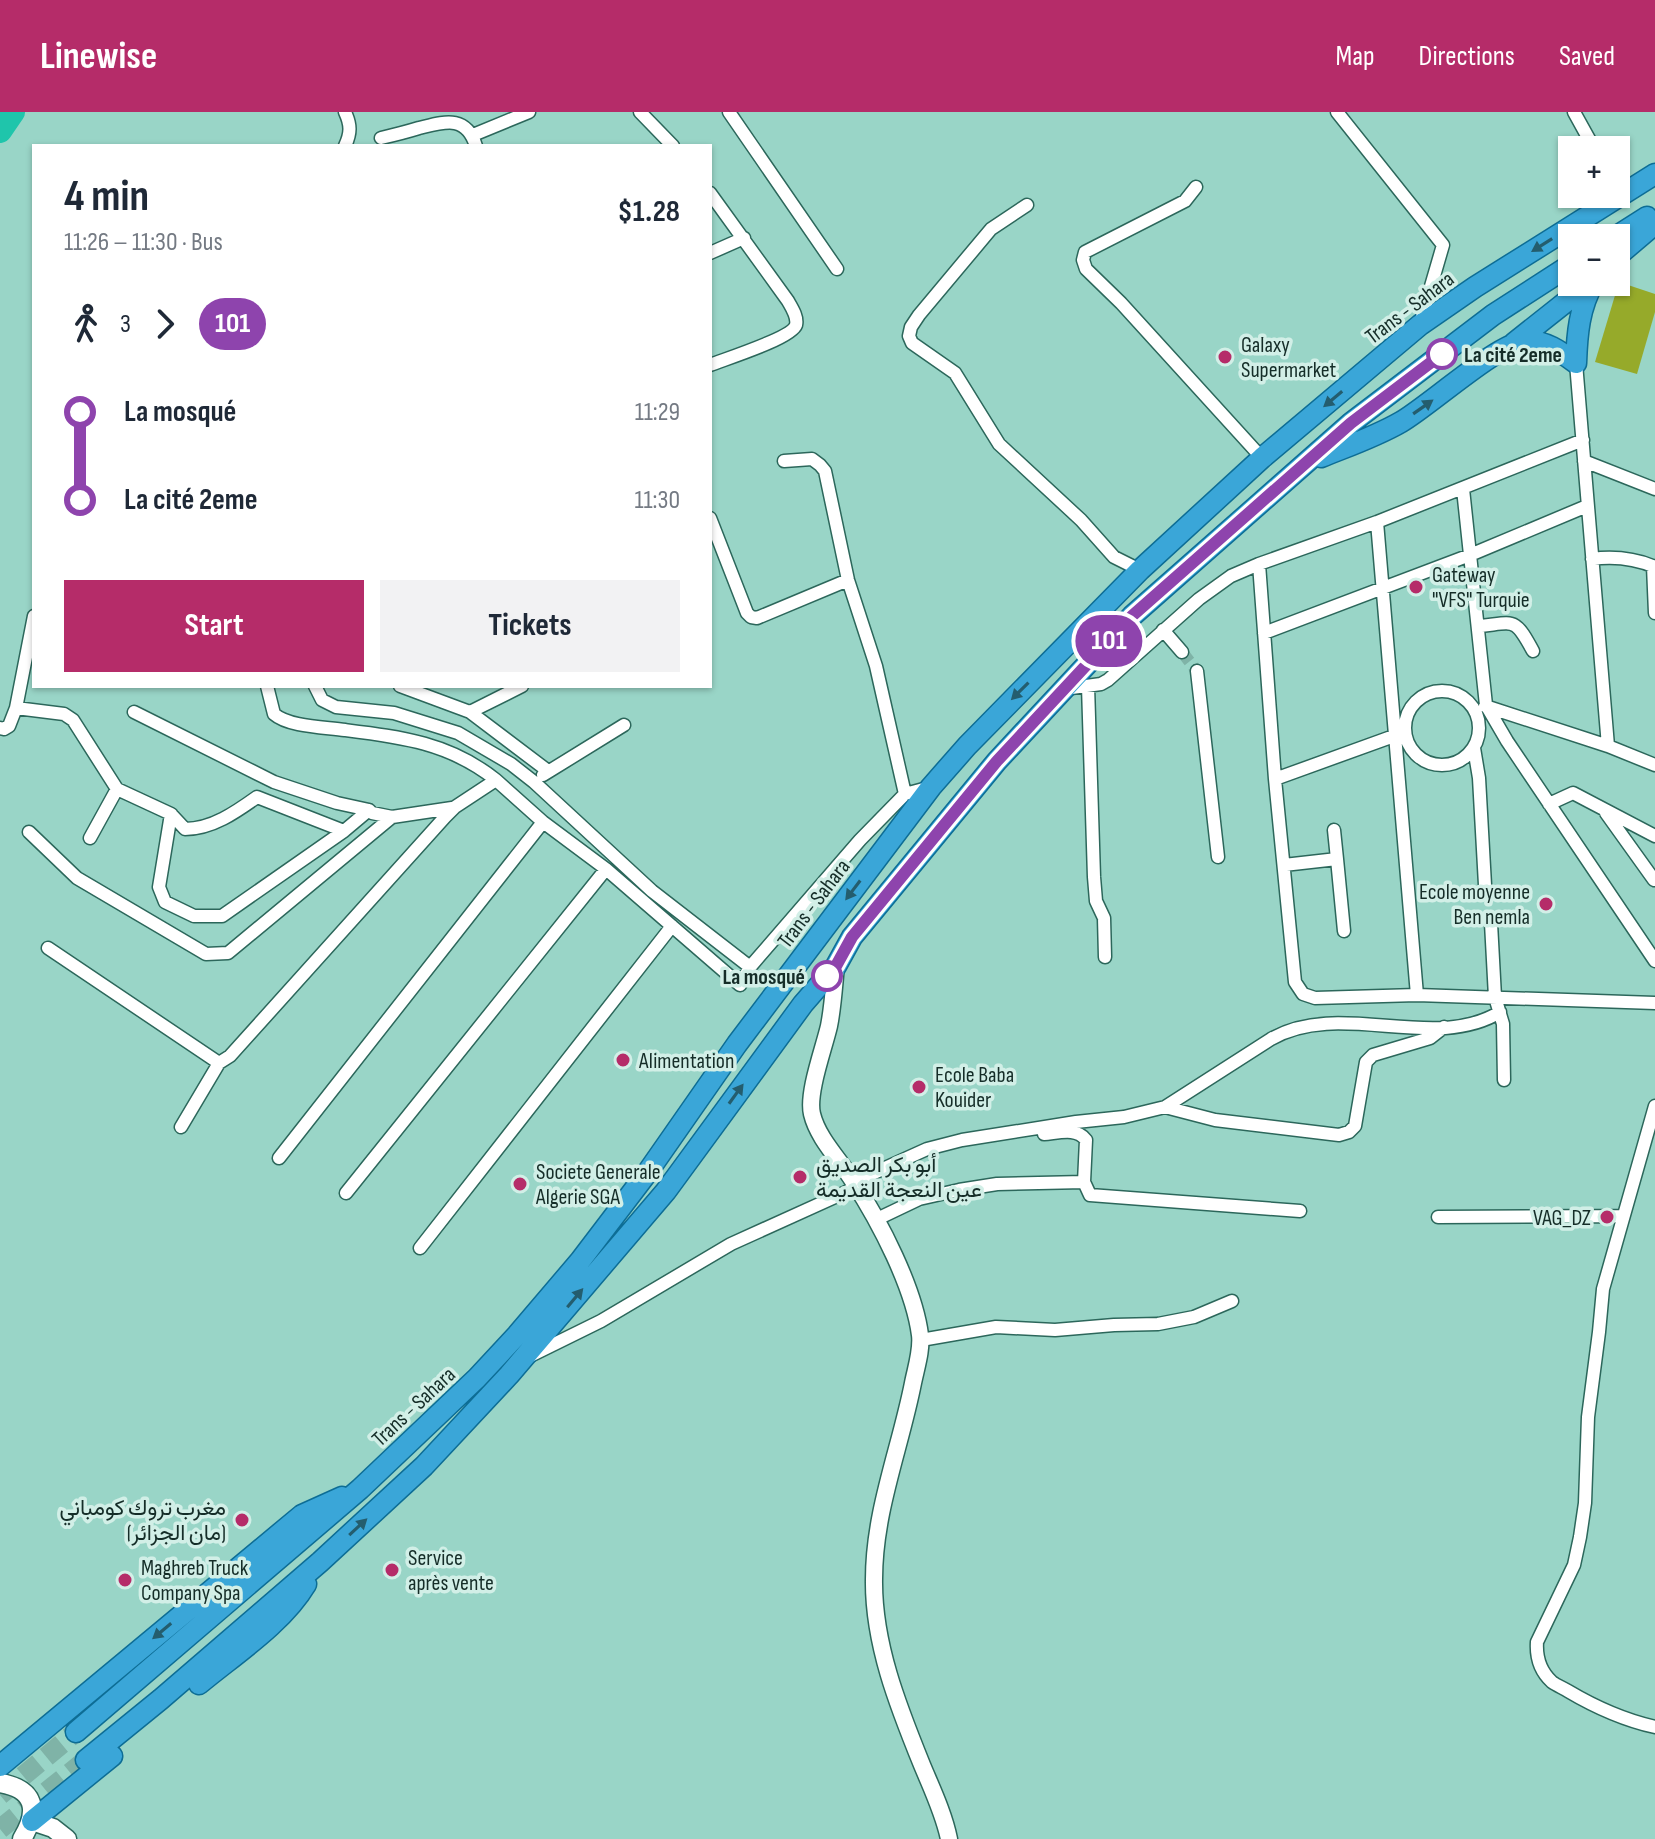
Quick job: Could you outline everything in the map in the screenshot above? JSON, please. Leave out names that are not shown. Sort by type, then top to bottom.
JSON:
[{"type":"highway","name":"Trans - Sahara","points":[[1630,183],[1655,174]]},
{"type":"highway","name":"Trans - Sahara","points":[[76,1732],[360,1489],[477,1378],[580,1261],[647,1173],[737,1044],[931,787],[967,746],[1140,570],[1262,458],[1420,325],[1589,208]]},
{"type":"highway","points":[[1630,228],[1655,212]]},
{"type":"highway","points":[[1630,245],[1655,224]]},
{"type":"highway","name":"Trans - Sahara","points":[[86,1760],[320,1562],[424,1466],[523,1359],[666,1191],[803,1004],[836,966],[852,937],[997,761],[1132,616],[1351,423],[1493,315],[1558,273]]},
{"type":"highway","points":[[1302,465],[1377,435],[1402,421],[1514,343],[1574,296]]},
{"type":"highway","points":[[1576,363],[1580,318],[1586,296]]},
{"type":"highway","points":[[1514,343],[1544,343],[1576,363]]},
{"type":"highway","points":[[0,1766],[302,1515],[360,1489]]},
{"type":"highway","points":[[27,1830],[283,1614],[298,1598],[320,1562]]},
{"type":"main road","points":[[0,1783],[16,1787],[27,1796],[33,1808],[27,1830],[53,1828],[67,1839]]},
{"type":"street","points":[[345,112],[350,122],[346,144]]},
{"type":"street","points":[[381,138],[452,121],[465,127],[475,141],[529,112]]},
{"type":"street","points":[[640,112],[671,144]]},
{"type":"street","points":[[729,112],[837,269]]},
{"type":"street","points":[[1337,112],[1443,245],[1420,325]]},
{"type":"street","points":[[1574,112],[1587,136]]},
{"type":"street","points":[[1196,187],[1185,201],[1085,252],[1083,260],[1086,269],[1121,303],[1262,458]]},
{"type":"street","points":[[712,196],[788,301],[797,322],[794,329],[777,339],[712,364]]},
{"type":"street","points":[[1027,205],[991,229],[919,315],[909,336],[919,349],[955,373],[999,444],[1081,520],[1114,557],[1140,570]]},
{"type":"street","points":[[712,252],[744,238]]},
{"type":"street","points":[[1576,363],[1608,746]]},
{"type":"street","points":[[1064,689],[1101,684],[1108,680],[1199,599],[1231,576],[1463,489],[1583,440]]},
{"type":"street","points":[[784,461],[812,459],[825,471],[848,580],[876,666],[905,794]]},
{"type":"street","points":[[1584,461],[1655,489]]},
{"type":"street","points":[[1400,732],[1417,757],[1441,766],[1465,758],[1474,748],[1478,736],[1481,708],[1478,626],[1463,489]]},
{"type":"street","points":[[1264,633],[1470,555],[1587,506]]},
{"type":"street","points":[[1377,522],[1400,732],[1417,995]]},
{"type":"street","points":[[712,523],[751,617],[757,618],[848,580]]},
{"type":"street","points":[[1592,559],[1612,556],[1639,560],[1654,567],[1655,613]]},
{"type":"street","points":[[1259,564],[1275,779],[1295,982],[1303,994],[1315,998],[1417,995],[1655,1003]]},
{"type":"street","points":[[1478,626],[1513,623],[1521,628],[1533,651]]},
{"type":"street","points":[[0,728],[9,726],[16,708],[32,626]]},
{"type":"street","points":[[1163,630],[1182,652]]},
{"type":"street","points":[[1197,671],[1218,857]]},
{"type":"street","points":[[1088,686],[1094,877],[1096,901],[1104,918],[1105,957]]},
{"type":"street","points":[[268,688],[274,714],[286,722],[363,732],[439,747],[474,764],[543,822],[606,869],[740,985],[750,967],[860,840],[905,794],[931,787]]},
{"type":"street","points":[[316,688],[322,700],[336,707],[394,713],[458,733],[511,764],[652,891],[750,967]]},
{"type":"street","points":[[405,688],[470,712],[548,771]]},
{"type":"street","points":[[470,712],[518,688]]},
{"type":"street","points":[[1275,779],[1400,732],[1415,701],[1436,691],[1448,691],[1481,708],[1608,746],[1655,765]]},
{"type":"street","points":[[16,708],[64,714],[73,720],[117,789],[171,814],[185,829],[201,829],[257,797],[344,831]]},
{"type":"street","points":[[1481,708],[1494,720],[1655,961]]},
{"type":"street","points":[[134,712],[274,782],[337,803],[392,817],[455,807]]},
{"type":"street","points":[[534,782],[624,725]]},
{"type":"street","points":[[1474,748],[1479,778],[1485,885]]},
{"type":"street","points":[[181,1127],[219,1063],[230,1056],[455,807],[496,780]]},
{"type":"street","points":[[90,838],[117,789]]},
{"type":"street","points":[[1549,804],[1573,793],[1655,836]]},
{"type":"street","points":[[1602,809],[1655,879]]},
{"type":"street","points":[[171,814],[159,887],[165,902],[194,916],[222,916],[344,831],[369,810]]},
{"type":"street","points":[[29,832],[77,878],[206,954],[228,953],[392,817]]},
{"type":"street","points":[[279,1158],[543,822]]},
{"type":"street","points":[[1334,830],[1344,931]]},
{"type":"street","points":[[1284,865],[1337,859]]},
{"type":"street","points":[[346,1193],[606,869]]},
{"type":"street","points":[[1491,923],[1495,997],[1503,1024],[1504,1080]]},
{"type":"street","points":[[420,1248],[672,926]]},
{"type":"street","points":[[48,948],[219,1063]]},
{"type":"street","points":[[836,966],[830,1024],[815,1079],[811,1111],[818,1130],[856,1185],[896,1262],[916,1308],[921,1340],[907,1414],[875,1543],[873,1582],[878,1630],[887,1668],[949,1839]]},
{"type":"street","points":[[523,1359],[601,1321],[731,1244],[927,1149],[981,1137],[1124,1117],[1165,1107],[1271,1039],[1302,1026],[1326,1023],[1444,1027],[1469,1024],[1500,1012]]},
{"type":"street","points":[[1165,1107],[1215,1120],[1339,1135],[1355,1126],[1366,1062],[1373,1055],[1430,1038],[1444,1027]]},
{"type":"street","points":[[1655,1106],[1603,1289],[1588,1417],[1585,1503],[1574,1565],[1537,1642],[1536,1654],[1541,1668],[1552,1682],[1587,1703],[1655,1727]]},
{"type":"street","points":[[981,1137],[1081,1134],[1086,1140],[1084,1182],[1090,1195],[1300,1211]]},
{"type":"street","points":[[875,1220],[919,1199],[959,1190],[997,1184],[1084,1182]]},
{"type":"street","points":[[1438,1217],[1623,1216]]},
{"type":"street","points":[[921,1340],[996,1327],[1055,1330],[1158,1324],[1194,1317],[1232,1301]]},
{"type":"green space","points":[[1630,286],[1655,294],[1655,312],[1637,374],[1595,362],[1615,296],[1630,296]]},
{"type":"waterway","points":[[0,131],[13,112]]},
{"type":"tunnel","points":[[1182,652],[1197,671]]},
{"type":"tunnel","points":[[0,1795],[76,1732]]},
{"type":"tunnel","points":[[0,1829],[86,1760]]},
{"type":"bus line","name":"101","points":[[827,976],[852,937],[997,761],[1132,616],[1351,423],[1442,354]]},
{"type":"place","name":"La cité 2eme","points":[[1442,354]]},
{"type":"place","name":"Galaxy Supermarket","points":[[1225,357]]},
{"type":"place","name":"Gateway \"VFS\" Turquie","points":[[1416,587]]},
{"type":"place","name":"Ecole moyenne Ben nemla","points":[[1546,904]]},
{"type":"place","name":"La mosqué","points":[[827,976]]},
{"type":"place","name":"Alimentation","points":[[623,1060]]},
{"type":"place","name":"Ecole Baba Kouider","points":[[919,1087]]},
{"type":"place","name":"أبو بكر الصديق عين النعجة القديمة","points":[[800,1177]]},
{"type":"place","name":"Societe Generale Algerie SGA","points":[[520,1184]]},
{"type":"place","name":"VAG_DZ","points":[[1607,1217]]},
{"type":"place","name":"مغرب تروك كومباني (مان الجزائر)","points":[[242,1520]]},
{"type":"place","name":"Service après vente","points":[[392,1570]]},
{"type":"place","name":"Maghreb Truck Company Spa","points":[[125,1580]]}]
